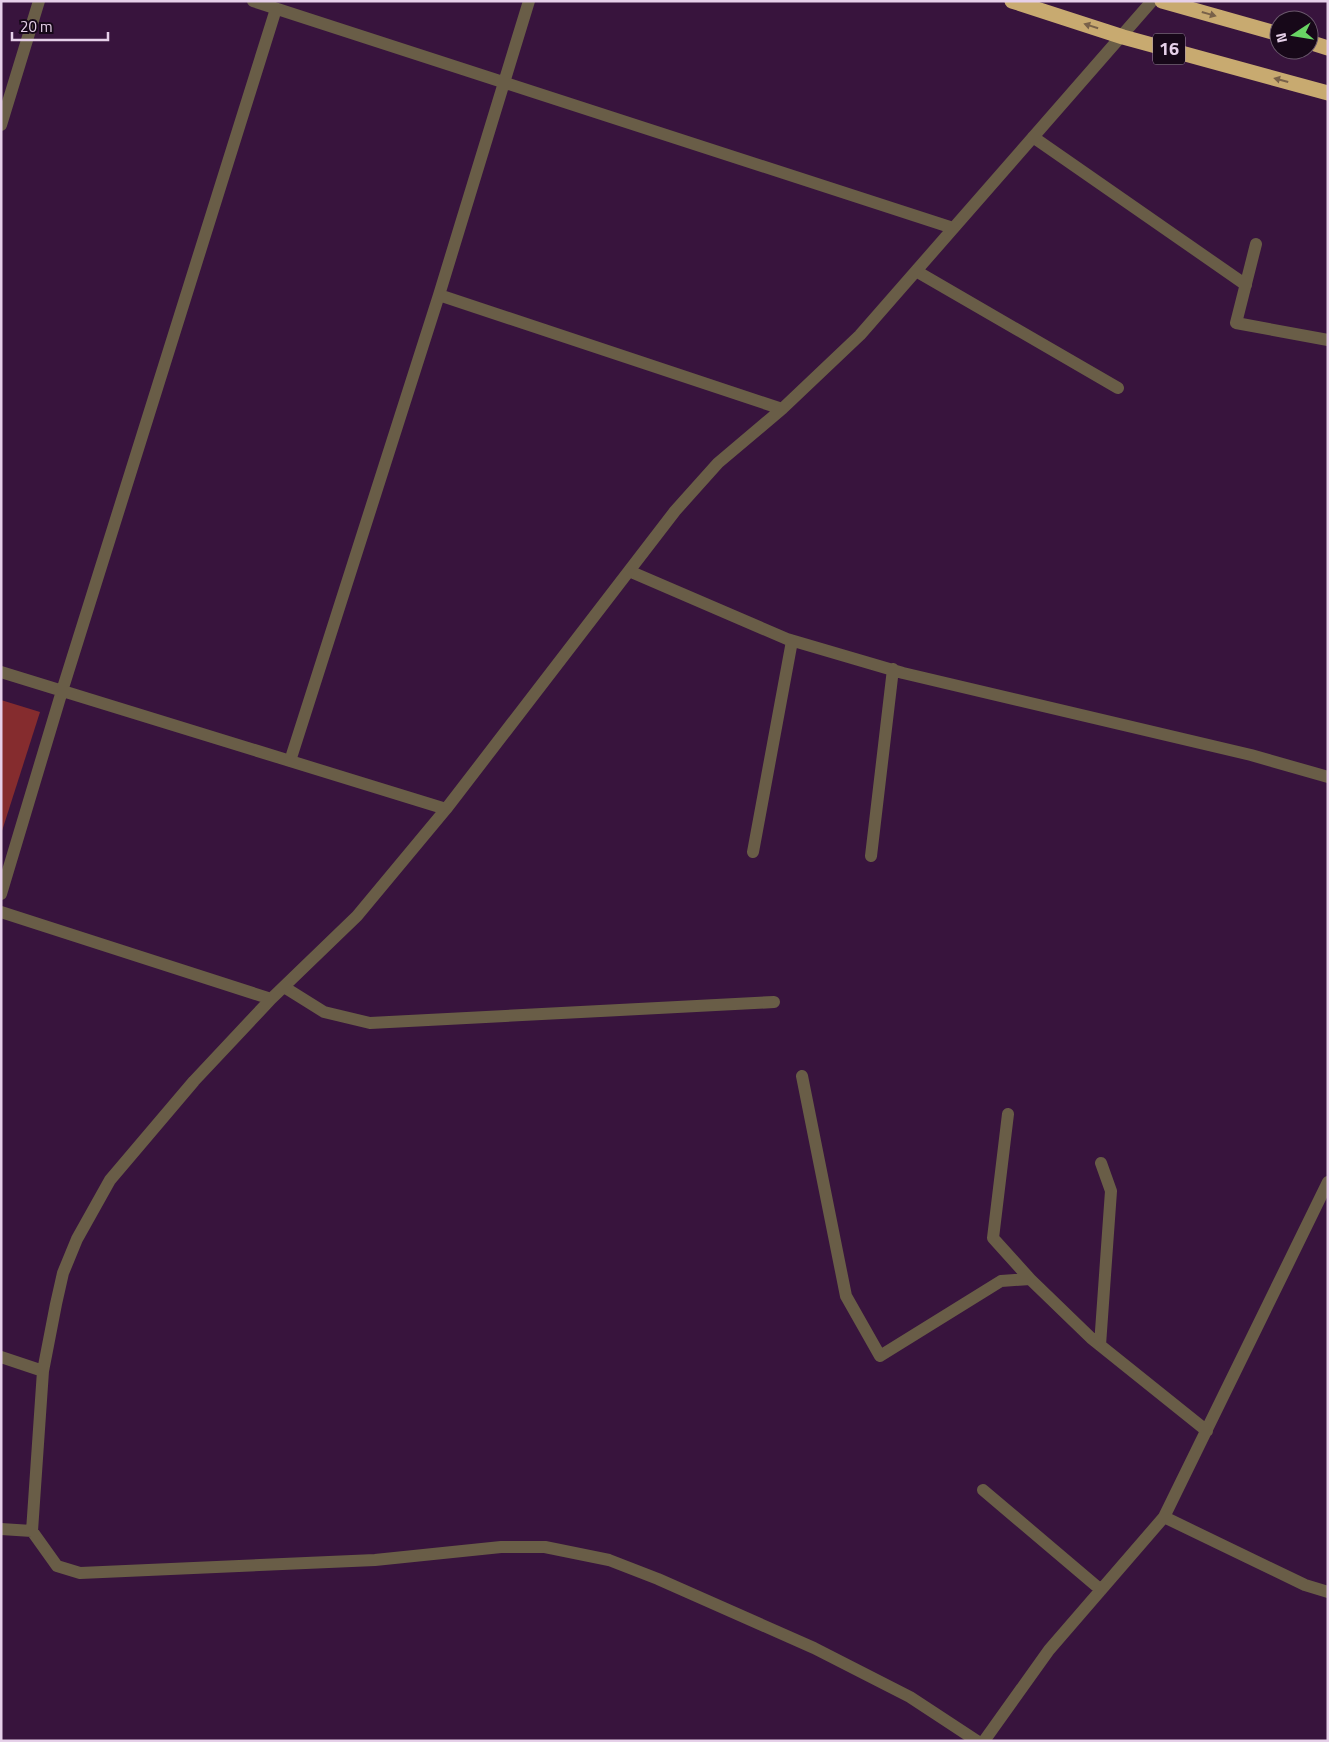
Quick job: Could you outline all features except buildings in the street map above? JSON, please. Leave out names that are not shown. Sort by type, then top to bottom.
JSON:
[{"type":"highway","name":"16","points":[[1012,1],[1122,36],[1328,93]]},
{"type":"highway","name":"16","points":[[1162,1],[1269,31]]},
{"type":"street","points":[[1,124],[39,1]]},
{"type":"street","points":[[254,1],[953,228]]},
{"type":"street","points":[[290,761],[439,295],[529,1]]},
{"type":"street","points":[[977,1741],[910,1697],[814,1648],[658,1579],[609,1560],[545,1546],[500,1547],[375,1560],[80,1573],[58,1566],[32,1532],[43,1371],[63,1273],[77,1239],[110,1180],[194,1081],[272,999],[357,916],[446,809],[675,511],[718,463],[782,409],[860,335],[1152,1]]},
{"type":"street","points":[[1,894],[62,691],[276,8]]},
{"type":"street","points":[[1033,137],[1246,285]]},
{"type":"street","points":[[1256,244],[1236,323],[1328,340]]},
{"type":"street","points":[[916,271],[1118,388]]},
{"type":"street","points":[[439,295],[782,409]]},
{"type":"street","points":[[629,571],[792,640],[893,669],[1251,755],[1328,777]]},
{"type":"street","points":[[752,852],[792,640]]},
{"type":"street","points":[[871,856],[893,669]]},
{"type":"street","points":[[1,672],[446,809]]},
{"type":"street","points":[[1,912],[272,999]]},
{"type":"street","points":[[284,987],[324,1012],[370,1023],[774,1002]]},
{"type":"street","points":[[802,1076],[846,1296],[880,1356],[1002,1281],[1030,1279]]},
{"type":"street","points":[[1008,1114],[994,1238],[1030,1279],[1100,1345],[1207,1431]]},
{"type":"street","points":[[1100,1345],[1111,1191],[1101,1163]]},
{"type":"street","points":[[984,1741],[1049,1650],[1164,1517],[1328,1182]]},
{"type":"street","points":[[1,1357],[43,1371]]},
{"type":"street","points":[[983,1490],[1101,1590]]},
{"type":"street","points":[[1164,1517],[1305,1584],[1328,1592]]},
{"type":"street","points":[[1,1529],[32,1532]]},
{"type":"shaded area","points":[[1,700],[40,712],[1,834]]}]
